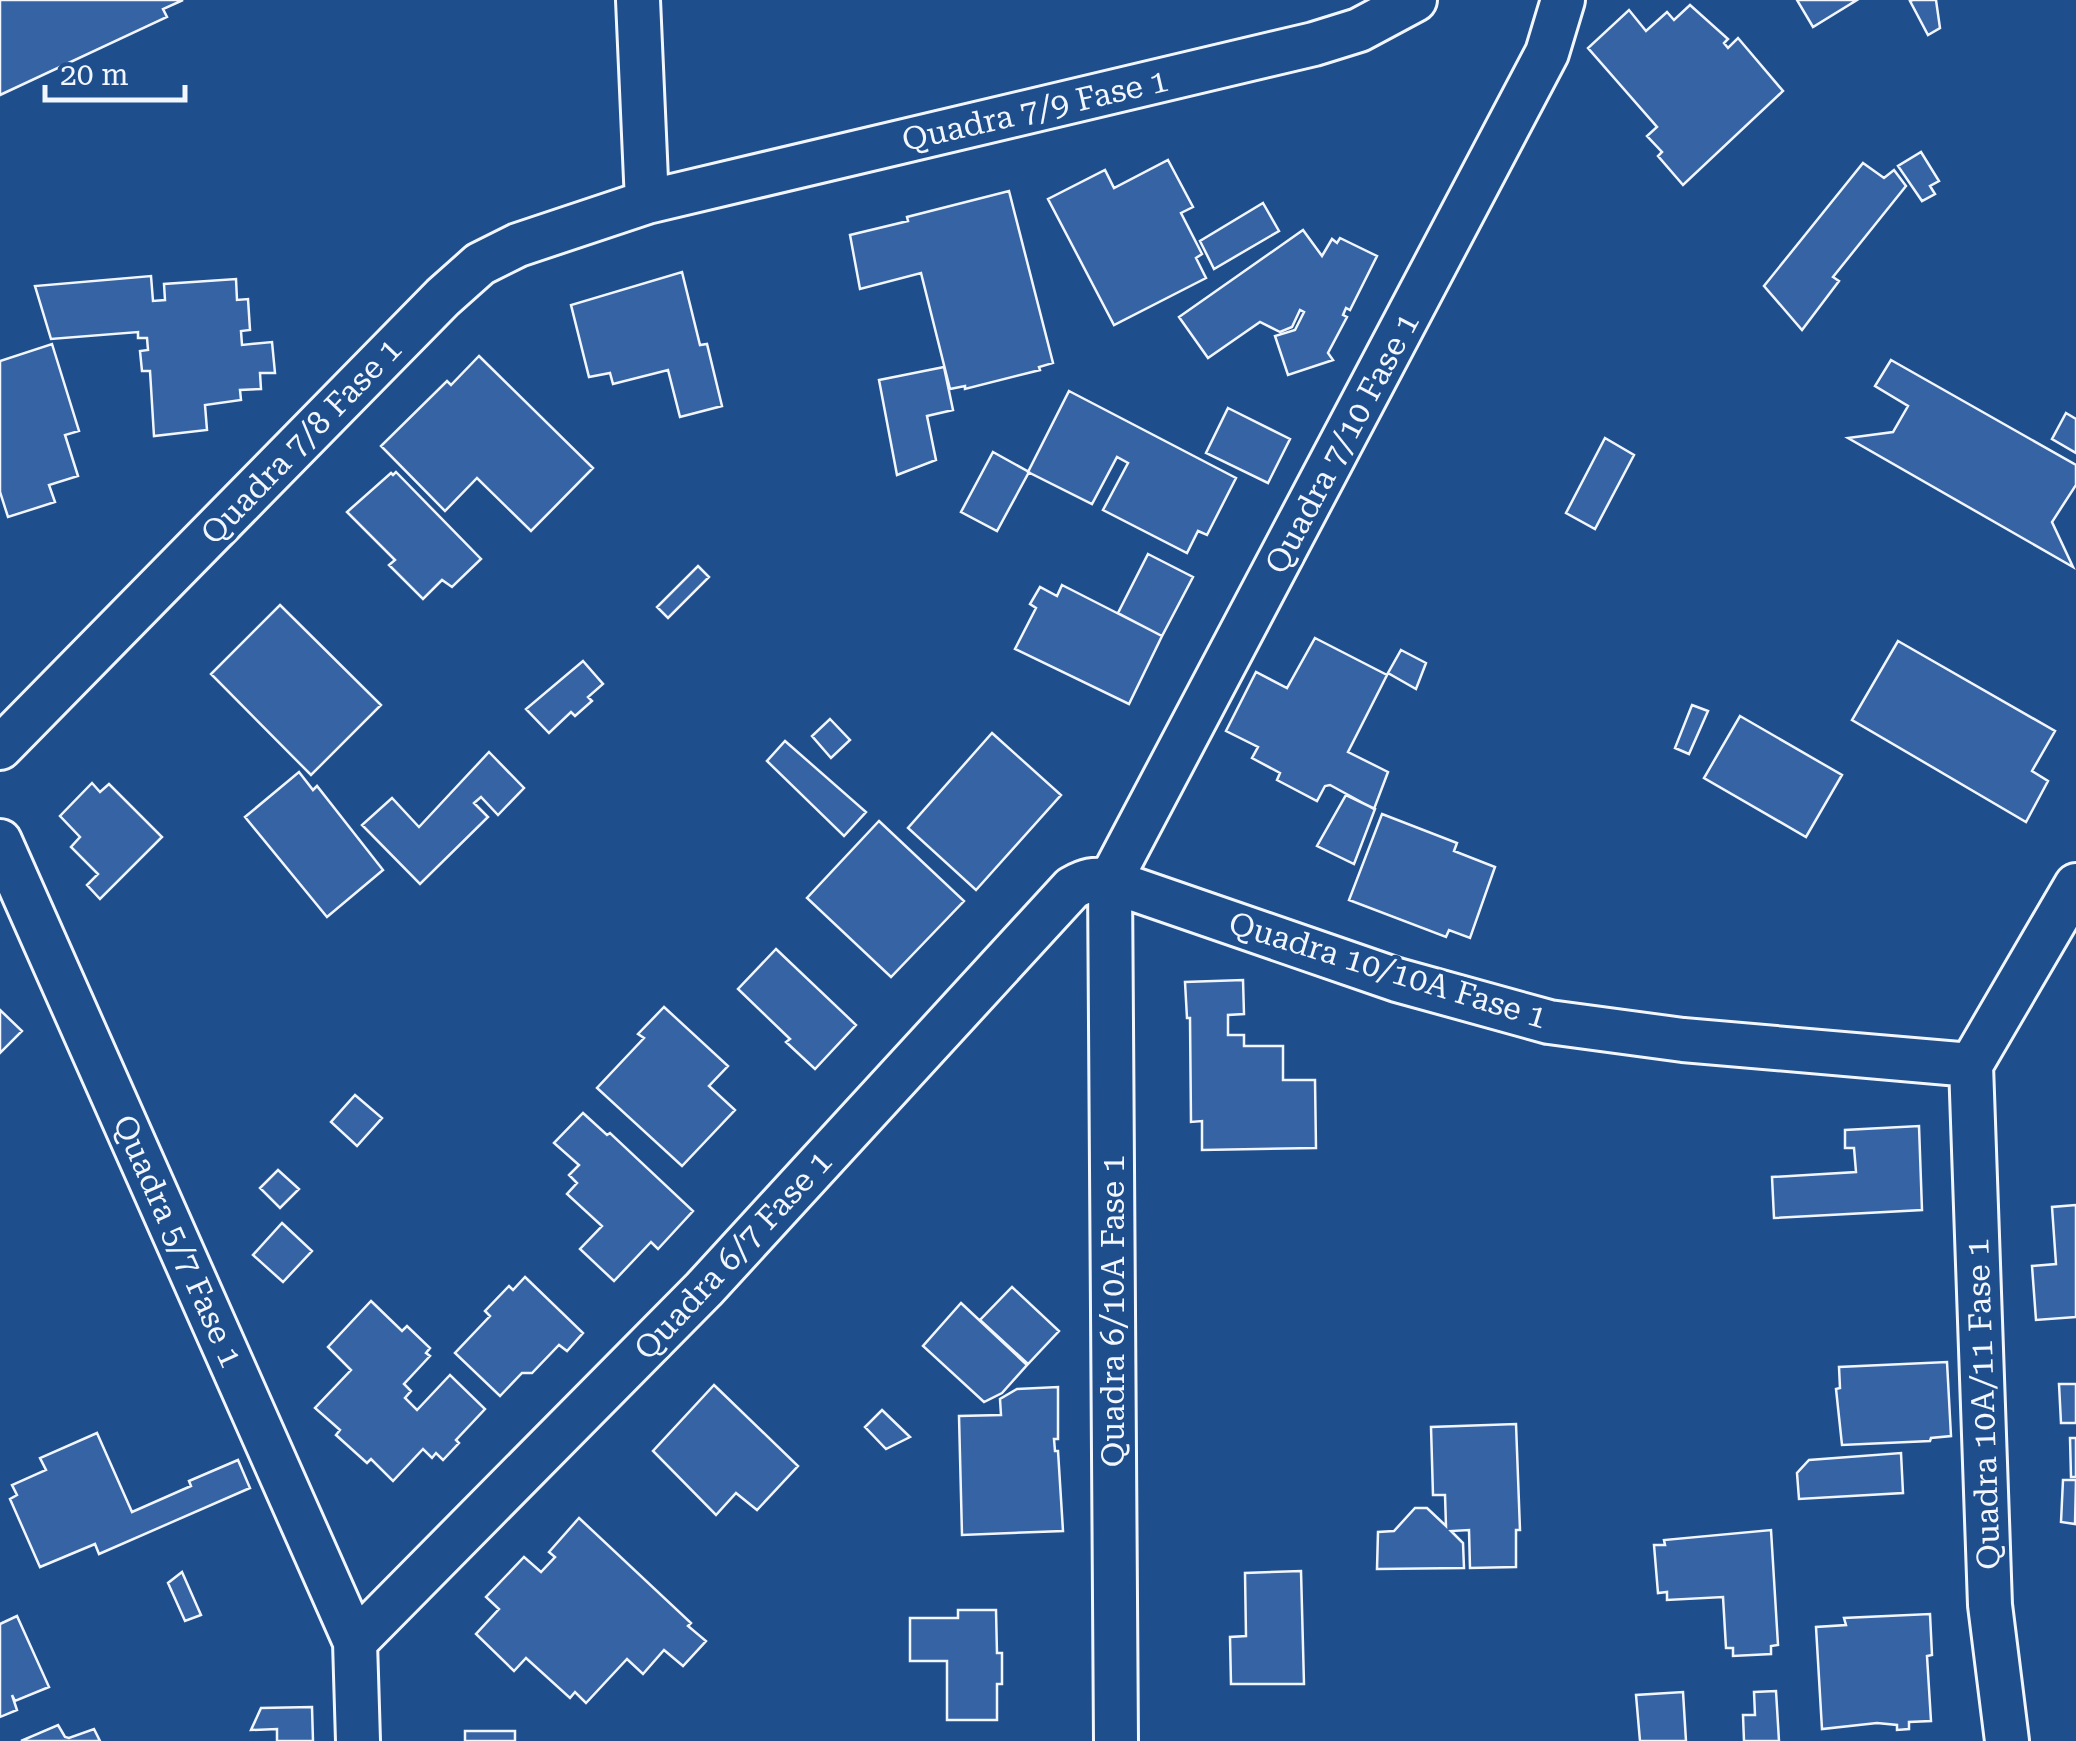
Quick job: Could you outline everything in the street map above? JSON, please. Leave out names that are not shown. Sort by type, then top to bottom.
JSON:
[{"type":"street","points":[[638,0],[647,202]]},
{"type":"street","name":"Quadra 7/9 Fase 1","points":[[647,202],[1314,44],[1359,30],[1414,0]]},
{"type":"street","name":"Quadra 7/10 Fase 1","points":[[1110,880],[1547,53],[1563,0]]},
{"type":"street","name":"Quadra 7/8 Fase 1","points":[[0,748],[429,311],[480,264],[518,245],[647,202]]},
{"type":"street","name":"Quadra 5/7 Fase 1","points":[[0,841],[355,1642]]},
{"type":"street","name":"Quadra 6/7 Fase 1","points":[[355,1642],[704,1289],[1072,888],[1095,878],[1110,880]]},
{"type":"street","name":"Quadra 10/10A Fase 1","points":[[1110,880],[1397,980],[1549,1022],[1682,1040],[1970,1065]]},
{"type":"street","name":"Quadra 6/10A Fase 1","points":[[1110,880],[1116,1741]]},
{"type":"street","points":[[1970,1065],[2076,886]]},
{"type":"street","name":"Quadra 10A/11 Fase 1","points":[[1970,1065],[1990,1605],[2006,1741]]},
{"type":"street","points":[[355,1642],[358,1741]]},
{"type":"building","points":[[0,0],[183,0],[163,9],[167,17],[0,95]]},
{"type":"building","points":[[1797,0],[1857,0],[1813,27]]},
{"type":"building","points":[[1936,0],[1940,28],[1928,35],[1910,1]]},
{"type":"building","points":[[1690,5],[1728,39],[1724,43],[1728,48],[1738,38],[1783,91],[1683,185],[1647,136],[1657,127],[1588,48],[1629,10],[1646,31],[1667,12],[1674,20]]},
{"type":"building","points":[[1921,152],[1939,181],[1930,186],[1935,194],[1922,201],[1898,166]]},
{"type":"building","points":[[1168,160],[1193,207],[1181,213],[1202,254],[1196,258],[1206,278],[1114,325],[1048,199],[1105,170],[1114,188]]},
{"type":"building","points":[[1863,163],[1884,178],[1894,170],[1906,186],[1833,277],[1839,281],[1802,330],[1764,286]]},
{"type":"building","points":[[1009,191],[1053,363],[1039,367],[1040,370],[965,389],[950,389],[921,273],[860,289],[850,235]]},
{"type":"building","points":[[1263,203],[1279,231],[1214,269],[1200,241]]},
{"type":"building","points":[[1303,230],[1322,256],[1332,239],[1337,243],[1340,238],[1377,256],[1350,310],[1346,308],[1343,315],[1347,317],[1328,353],[1333,360],[1288,375],[1275,336],[1295,330],[1304,312],[1300,310],[1292,327],[1280,332],[1260,322],[1208,358],[1179,317]]},
{"type":"building","points":[[682,272],[700,345],[707,344],[722,406],[680,417],[668,370],[613,384],[610,373],[589,377],[571,305]]},
{"type":"building","points":[[151,276],[153,301],[165,300],[164,284],[236,279],[237,300],[248,299],[250,330],[241,331],[242,345],[272,342],[275,373],[260,373],[261,389],[240,390],[241,400],[205,405],[207,430],[154,436],[150,371],[142,371],[140,351],[148,350],[147,338],[138,338],[138,332],[51,339],[35,286]]},
{"type":"building","points":[[52,344],[79,431],[65,435],[78,476],[49,485],[55,502],[8,517],[0,492],[0,361]]},
{"type":"building","points":[[479,356],[593,468],[531,531],[477,478],[445,511],[381,446],[447,381],[451,385]]},
{"type":"building","points":[[1891,360],[2076,465],[2076,485],[2052,522],[2073,567],[1848,438],[1893,432],[1908,406],[1875,386]]},
{"type":"building","points":[[944,367],[953,410],[927,416],[936,460],[897,475],[879,380]]},
{"type":"building","points":[[1069,391],[1236,478],[1207,535],[1198,531],[1187,553],[1103,510],[1128,463],[1117,457],[1092,504],[1028,472]]},
{"type":"building","points":[[1228,408],[1290,439],[1268,483],[1206,453]]},
{"type":"building","points":[[2066,413],[2076,419],[2076,453],[2052,439]]},
{"type":"building","points":[[1605,438],[1634,455],[1595,529],[1566,513]]},
{"type":"building","points":[[993,452],[1029,472],[997,531],[961,512]]},
{"type":"building","points":[[396,472],[481,559],[452,587],[442,580],[423,599],[389,565],[395,560],[347,512]]},
{"type":"building","points":[[1148,554],[1193,577],[1162,636],[1118,613]]},
{"type":"building","points":[[698,566],[709,577],[668,618],[657,607]]},
{"type":"building","points":[[1062,585],[1162,636],[1129,704],[1015,649],[1036,608],[1030,604],[1040,587],[1057,596]]},
{"type":"building","points":[[280,605],[381,705],[311,775],[211,674]]},
{"type":"building","points":[[1315,638],[1387,675],[1348,752],[1388,772],[1374,809],[1330,785],[1325,786],[1317,801],[1277,780],[1280,773],[1252,758],[1258,747],[1226,731],[1256,672],[1287,688]]},
{"type":"building","points":[[1898,641],[2055,731],[2032,771],[2048,781],[2026,822],[1852,720]]},
{"type":"building","points":[[1401,650],[1426,663],[1416,689],[1388,673]]},
{"type":"building","points":[[583,661],[603,684],[588,697],[592,701],[575,716],[571,712],[549,733],[526,709]]},
{"type":"building","points":[[1692,705],[1708,711],[1689,754],[1675,748]]},
{"type":"building","points":[[1740,716],[1842,775],[1806,837],[1704,778]]},
{"type":"building","points":[[830,719],[850,740],[831,758],[812,736]]},
{"type":"building","points":[[992,733],[1061,795],[976,890],[908,828]]},
{"type":"building","points":[[785,741],[866,812],[844,836],[767,761]]},
{"type":"building","points":[[489,752],[524,788],[498,815],[481,797],[474,803],[488,817],[420,884],[362,825],[392,798],[419,827]]},
{"type":"building","points":[[299,772],[313,790],[317,786],[383,870],[327,917],[245,817]]},
{"type":"building","points":[[92,783],[100,792],[109,784],[162,837],[100,899],[87,885],[98,874],[71,847],[80,837],[60,816]]},
{"type":"building","points":[[1346,795],[1375,809],[1354,864],[1317,846]]},
{"type":"building","points":[[1382,814],[1457,843],[1454,851],[1495,867],[1470,938],[1449,930],[1446,937],[1349,900]]},
{"type":"building","points":[[879,821],[964,901],[891,977],[807,898]]},
{"type":"building","points":[[776,949],[856,1025],[815,1069],[738,989]]},
{"type":"building","points":[[1243,980],[1244,1014],[1228,1015],[1228,1035],[1244,1035],[1244,1046],[1283,1046],[1283,1080],[1315,1080],[1316,1148],[1202,1150],[1202,1121],[1191,1122],[1190,1018],[1185,982]]},
{"type":"building","points":[[664,1007],[728,1066],[709,1086],[735,1110],[682,1166],[597,1088],[644,1038],[638,1034]]},
{"type":"building","points":[[0,1010],[22,1031],[0,1053]]},
{"type":"building","points":[[355,1095],[382,1118],[357,1146],[331,1122]]},
{"type":"building","points":[[583,1113],[607,1135],[610,1133],[693,1211],[658,1249],[651,1242],[614,1281],[580,1249],[602,1226],[567,1194],[577,1183],[569,1175],[579,1165],[554,1143]]},
{"type":"building","points":[[1919,1126],[1922,1210],[1774,1218],[1772,1177],[1856,1172],[1854,1148],[1845,1148],[1845,1130]]},
{"type":"building","points":[[278,1170],[299,1189],[280,1208],[260,1188]]},
{"type":"building","points":[[2076,1205],[2076,1317],[2036,1320],[2032,1266],[2056,1264],[2052,1207]]},
{"type":"building","points":[[282,1223],[312,1251],[283,1282],[253,1255]]},
{"type":"building","points":[[525,1277],[583,1333],[567,1351],[559,1345],[532,1373],[522,1373],[500,1396],[455,1353],[490,1316],[485,1311],[509,1286],[513,1290]]},
{"type":"building","points":[[1012,1287],[1059,1331],[1028,1364],[980,1320]]},
{"type":"building","points":[[371,1301],[402,1331],[407,1326],[430,1348],[426,1353],[430,1356],[404,1384],[411,1391],[405,1398],[417,1410],[450,1375],[485,1409],[443,1460],[436,1453],[432,1458],[423,1449],[393,1481],[371,1459],[367,1463],[336,1435],[340,1430],[315,1408],[351,1370],[328,1347]]},
{"type":"building","points":[[961,1303],[1027,1365],[1002,1393],[984,1402],[923,1346]]},
{"type":"building","points":[[1947,1362],[1951,1436],[1930,1441],[1842,1445],[1836,1389],[1840,1388],[1839,1367]]},
{"type":"building","points":[[2059,1384],[2076,1384],[2076,1423],[2061,1423]]},
{"type":"building","points":[[714,1385],[798,1466],[757,1510],[736,1493],[716,1515],[653,1451]]},
{"type":"building","points":[[1058,1387],[1058,1439],[1054,1439],[1063,1531],[962,1535],[959,1416],[1001,1415],[1000,1399],[1017,1389]]},
{"type":"building","points":[[882,1410],[910,1437],[886,1449],[865,1427]]},
{"type":"building","points":[[1516,1424],[1520,1530],[1516,1530],[1516,1567],[1470,1568],[1469,1530],[1451,1531],[1463,1543],[1464,1568],[1377,1569],[1378,1532],[1394,1531],[1415,1508],[1427,1508],[1446,1526],[1445,1495],[1433,1495],[1431,1427]]},
{"type":"building","points":[[97,1433],[132,1512],[238,1460],[250,1488],[99,1554],[95,1544],[40,1567],[10,1499],[17,1495],[12,1485],[46,1470],[40,1458]]},
{"type":"building","points":[[2070,1438],[2076,1438],[2076,1477],[2071,1477]]},
{"type":"building","points":[[1901,1453],[1903,1493],[1799,1499],[1797,1473],[1809,1460]]},
{"type":"building","points":[[2063,1480],[2076,1480],[2075,1524],[2061,1522]]},
{"type":"building","points":[[579,1518],[706,1641],[683,1666],[664,1650],[643,1674],[627,1659],[586,1703],[575,1692],[570,1698],[526,1658],[514,1671],[476,1634],[499,1609],[486,1597],[524,1557],[541,1572],[555,1557],[549,1552]]},
{"type":"building","points":[[1771,1530],[1778,1645],[1771,1646],[1771,1654],[1733,1656],[1733,1648],[1726,1648],[1723,1597],[1667,1600],[1667,1592],[1658,1593],[1654,1545],[1665,1545],[1664,1540]]},
{"type":"building","points":[[1301,1571],[1304,1684],[1231,1684],[1230,1637],[1246,1636],[1245,1573]]},
{"type":"building","points":[[182,1572],[201,1615],[185,1621],[168,1583]]},
{"type":"building","points":[[958,1610],[996,1610],[997,1653],[1002,1653],[997,1720],[947,1720],[947,1661],[910,1661],[910,1618],[958,1618]]},
{"type":"building","points":[[1930,1614],[1932,1655],[1927,1656],[1931,1721],[1909,1722],[1909,1729],[1897,1730],[1897,1725],[1877,1723],[1822,1729],[1816,1627],[1846,1625],[1844,1618]]},
{"type":"building","points":[[17,1616],[49,1687],[15,1701],[12,1695],[17,1710],[0,1717],[0,1624]]},
{"type":"building","points":[[1776,1691],[1779,1741],[1744,1741],[1743,1715],[1755,1715],[1754,1692]]},
{"type":"building","points":[[1683,1692],[1686,1741],[1640,1741],[1636,1695]]},
{"type":"building","points":[[312,1707],[313,1741],[277,1741],[277,1729],[251,1730],[261,1708]]},
{"type":"building","points":[[58,1725],[69,1738],[94,1729],[100,1741],[21,1741]]},
{"type":"building","points":[[465,1731],[515,1731],[515,1741],[465,1741]]}]
